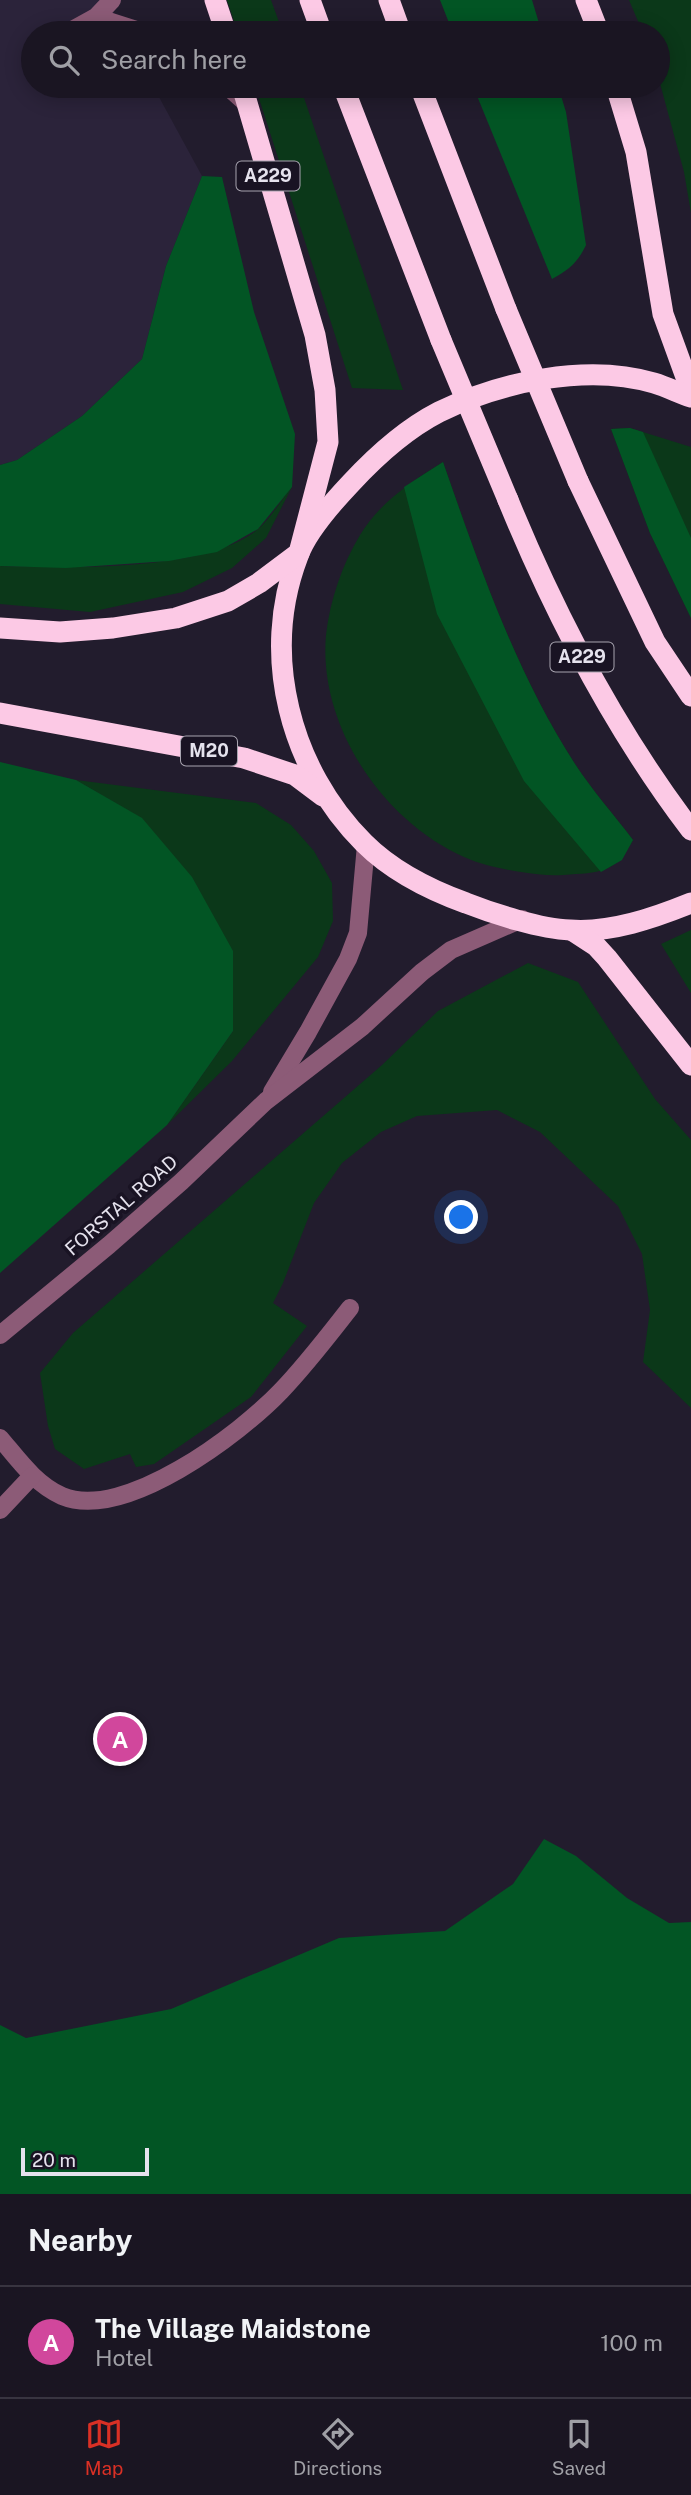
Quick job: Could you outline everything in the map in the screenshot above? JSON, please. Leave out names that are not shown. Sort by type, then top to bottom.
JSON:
[{"type":"highway","points":[[215,0],[222,21]]},
{"type":"highway","points":[[310,0],[318,21]]},
{"type":"highway","points":[[389,0],[397,21]]},
{"type":"highway","points":[[586,0],[594,21]]},
{"type":"highway","name":"A229","points":[[245,98],[315,335],[325,390],[328,442],[299,552]]},
{"type":"highway","name":"A229","points":[[348,98],[441,340],[538,574],[612,712],[672,806],[691,830]]},
{"type":"highway","points":[[425,98],[506,309],[578,481],[655,642],[691,696]]},
{"type":"highway","points":[[620,98],[636,152],[663,314],[691,391]]},
{"type":"highway","points":[[691,397],[653,383],[582,375],[537,380],[492,391],[438,412],[370,463],[332,503],[299,552],[284,603],[281,634],[283,682],[295,729],[308,762],[328,799],[366,845],[400,871],[425,886],[485,910],[573,931],[619,926],[664,914],[691,903]]},
{"type":"highway","points":[[0,628],[60,632],[113,628],[176,618],[228,601],[259,583],[299,552]]},
{"type":"highway","name":"M20","points":[[0,713],[244,758],[295,775],[328,799]]},
{"type":"highway","points":[[573,931],[596,946],[607,958],[691,1065]]},
{"type":"street","points":[[89,21],[112,0]]},
{"type":"street","points":[[96,17],[108,21]]},
{"type":"street","name":"FORSTAL ROAD","points":[[266,1101],[348,959],[358,933],[366,845]]},
{"type":"street","name":"FORSTAL ROAD","points":[[0,1335],[150,1209],[266,1101],[362,1027],[422,972],[451,950],[522,919]]},
{"type":"street","points":[[0,1437],[32,1476],[64,1497],[107,1498],[162,1480],[212,1449],[280,1392],[350,1308]]},
{"type":"street","points":[[0,1510],[32,1476]]},
{"type":"shaded area","points":[[0,0],[107,0],[118,21],[21,21],[21,98],[160,98],[202,176],[166,266],[142,359],[82,416],[17,460],[0,465]]},
{"type":"green space","points":[[227,0],[271,0],[279,21],[234,21]]},
{"type":"green space","points":[[440,0],[532,0],[538,21],[448,21]]},
{"type":"green space","points":[[629,0],[691,0],[691,213],[684,172],[664,98],[670,98],[670,21],[638,21]]},
{"type":"green space","points":[[259,98],[304,98],[403,390],[352,388]]},
{"type":"green space","points":[[478,98],[562,98],[586,245],[572,265],[552,279]]},
{"type":"green space","points":[[202,176],[222,177],[254,312],[295,434],[292,487],[258,529],[217,552],[169,561],[66,568],[0,566],[0,465],[17,460],[82,416],[142,359],[166,266]]},
{"type":"green space","points":[[630,428],[691,447],[691,618],[650,533],[611,429]]},
{"type":"green space","points":[[630,428],[643,432],[691,538],[691,618],[650,533],[611,429]]},
{"type":"green space","points":[[443,462],[500,617],[534,692],[575,764],[633,840],[619,860],[605,870],[542,875],[499,868],[464,857],[434,841],[407,820],[383,795],[362,767],[345,736],[333,703],[326,669],[326,635],[338,583],[360,535],[377,512],[408,485]]},
{"type":"green space","points":[[443,462],[500,617],[534,692],[575,764],[633,840],[622,860],[601,872],[524,781],[437,614],[404,487]]},
{"type":"green space","points":[[292,487],[266,538],[232,568],[183,592],[90,612],[0,604],[0,566],[97,567],[171,560],[205,553],[235,543],[258,529]]},
{"type":"green space","points":[[0,762],[76,780],[142,818],[192,877],[233,951],[233,1031],[167,1125],[0,1273]]},
{"type":"green space","points":[[76,780],[256,803],[291,825],[314,851],[332,883],[333,921],[318,957],[232,1061],[167,1125],[233,1031],[142,819]]},
{"type":"green space","points":[[691,930],[691,993],[661,944]]},
{"type":"green space","points":[[528,963],[578,982],[655,1099],[691,1140],[691,1408],[643,1362],[650,1310],[642,1254],[618,1206],[540,1132],[497,1110],[417,1116],[381,1132],[342,1163],[314,1203],[273,1303],[307,1326],[251,1397],[154,1464],[136,1467],[130,1454],[84,1469],[55,1449],[48,1426],[40,1373],[73,1333],[382,1065],[438,1011]]},
{"type":"green space","points":[[544,1839],[576,1856],[627,1898],[669,1923],[691,1922],[691,2194],[0,2194],[0,2025],[26,2038],[171,2009],[339,1938],[445,1931],[513,1884]]},
{"type":"place","name":"The Village Maidstone","points":[[120,1739]]}]
